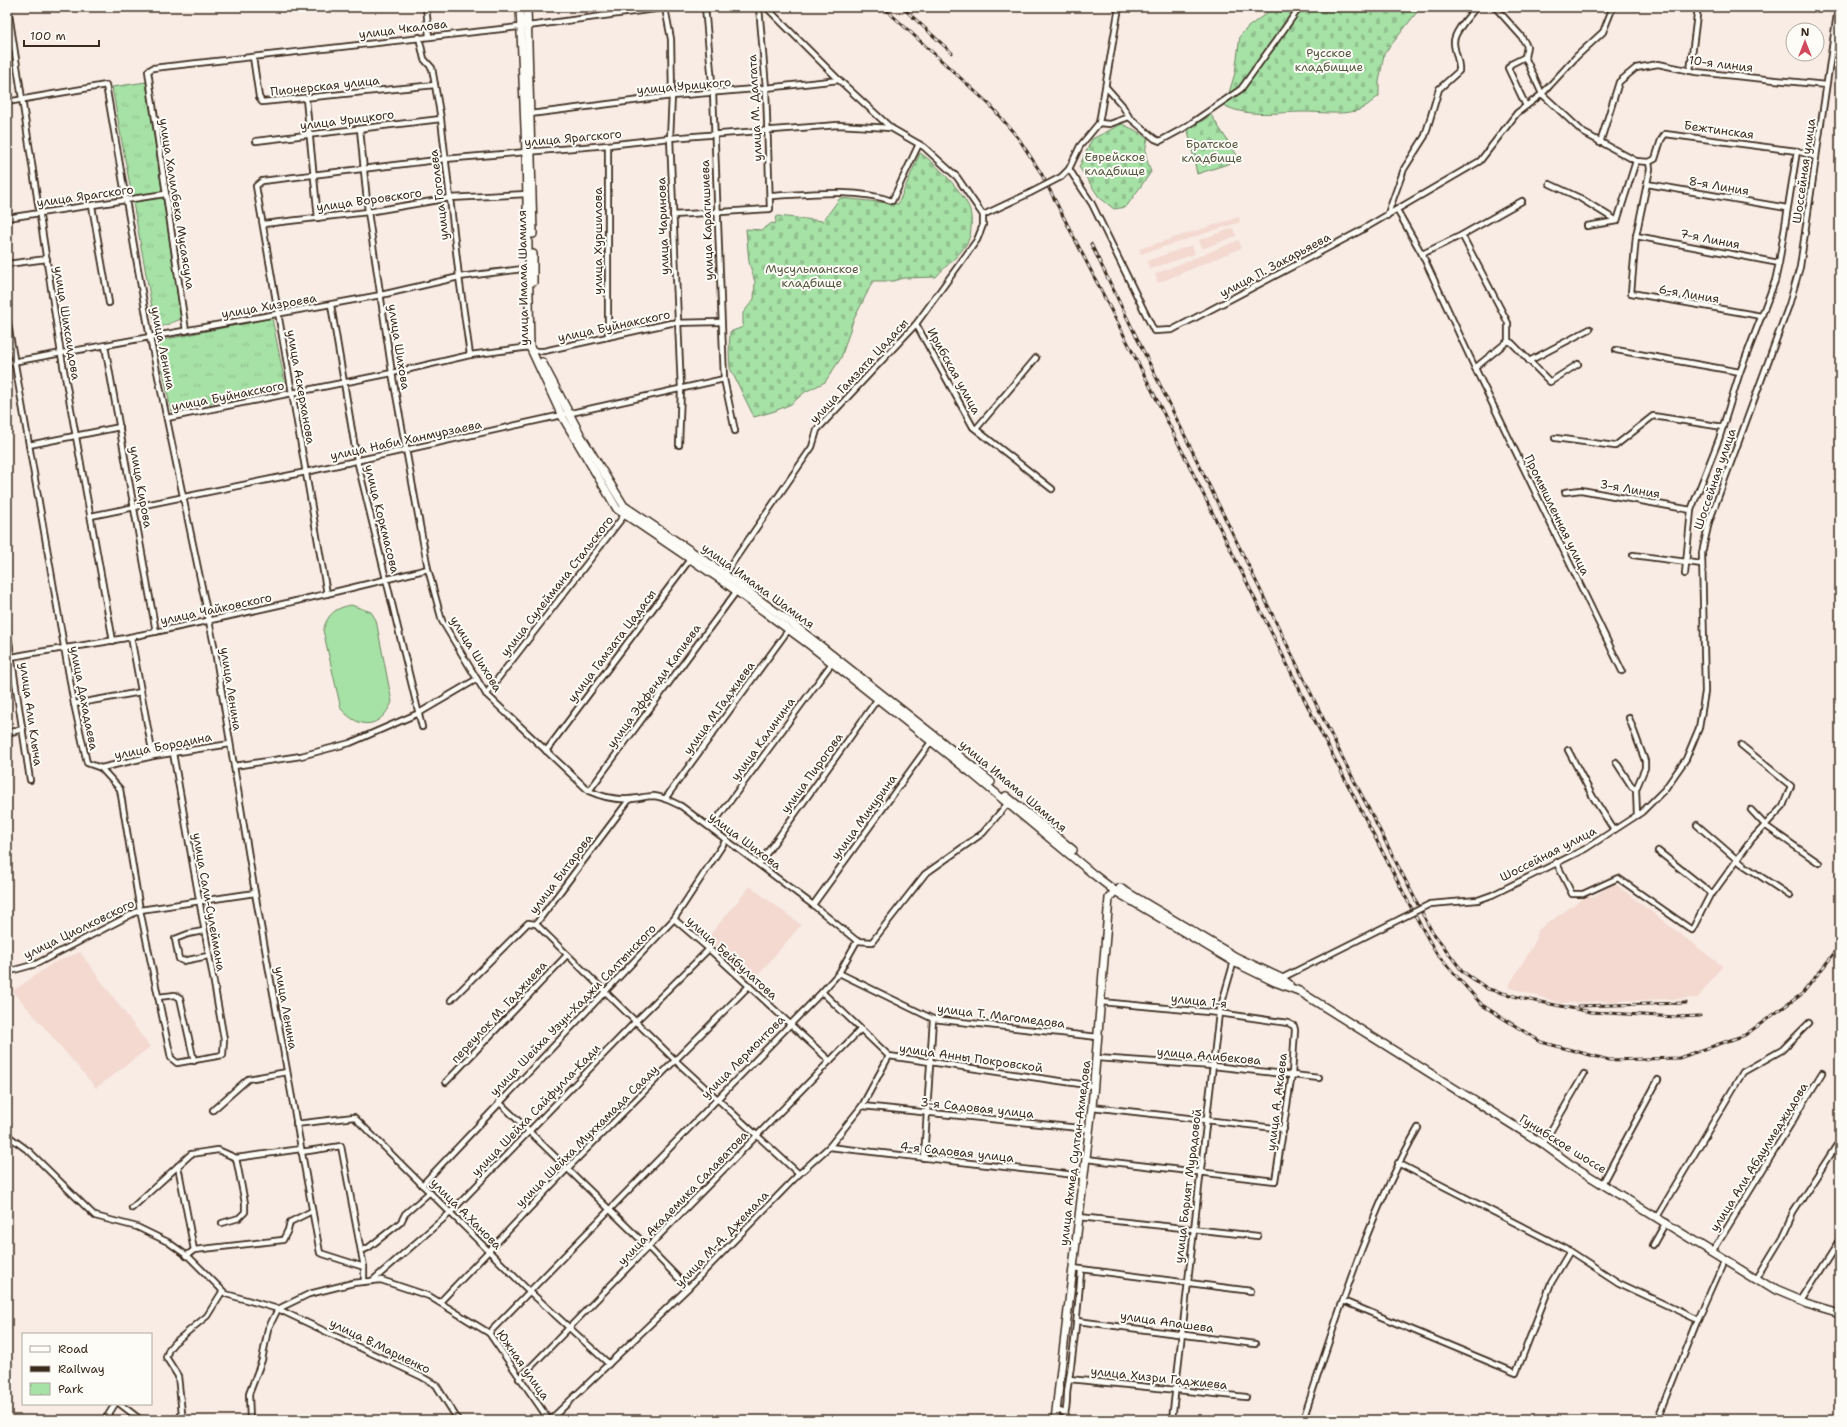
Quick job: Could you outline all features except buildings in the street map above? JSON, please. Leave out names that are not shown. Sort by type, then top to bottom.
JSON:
[{"type":"main road","name":"улица Имама Шамиля","points":[[520,7],[524,26],[530,114],[526,194],[531,268]]},
{"type":"main road","name":"улица Имама Шамиля","points":[[527,7],[524,26],[529,152],[533,349],[565,415],[617,509],[626,512],[694,554],[974,768],[1111,883],[1235,959]]},
{"type":"main road","name":"улица Имама Шамиля","points":[[626,512],[722,576],[736,592],[789,629],[832,663],[880,696],[931,742],[1115,891],[1235,959],[1279,980]]},
{"type":"main road","name":"улица Ахмед Султан-Ахмедова","points":[[1055,1420],[1092,1107],[1109,898],[1115,891]]},
{"type":"main road","name":"Гунибское шоссе","points":[[1279,980],[1299,991],[1543,1144],[1570,1164],[1603,1182],[1629,1201],[1713,1251],[1756,1280],[1775,1291],[1801,1300],[1806,1304],[1840,1314]]},
{"type":"street","name":"улица Шихсаидова","points":[[8,7],[8,17],[61,354],[113,641]]},
{"type":"street","points":[[426,7],[429,36]]},
{"type":"street","name":"улица Чкалова","points":[[148,81],[148,71],[153,68],[524,26],[668,7]]},
{"type":"street","name":"улица Чаринова","points":[[668,7],[671,39],[672,96],[670,138],[672,215],[681,389],[679,445]]},
{"type":"street","name":"улица Карагишиева","points":[[705,7],[713,93],[716,212],[724,379],[734,431]]},
{"type":"street","name":"улица М. Далгата","points":[[716,212],[770,209],[766,88],[759,7]]},
{"type":"street","points":[[766,7],[839,80],[891,128],[919,144],[957,177],[983,215],[1061,177],[1069,169],[1080,146],[1099,123],[1119,7]]},
{"type":"street","points":[[1106,87],[1122,105],[1129,117],[1155,139],[1160,140],[1184,128],[1241,89],[1300,7]]},
{"type":"street","points":[[1387,216],[1404,169],[1425,136],[1439,89],[1459,71],[1454,42],[1458,32],[1476,7]]},
{"type":"street","points":[[1496,7],[1522,36],[1527,46],[1525,57],[1542,94],[1584,133],[1600,143],[1636,161],[1648,162],[1650,169],[1636,236]]},
{"type":"street","name":"улица П. Закарьяева","points":[[1069,169],[1092,204],[1154,331],[1172,330],[1387,216],[1480,161],[1517,113],[1542,94],[1577,56],[1603,32],[1613,7]]},
{"type":"street","points":[[1690,71],[1698,7]]},
{"type":"street","name":"Шоссейная улица","points":[[1279,980],[1430,904],[1478,900],[1585,848],[1637,816],[1665,789],[1686,760],[1699,728],[1705,692],[1702,553],[1713,509],[1790,305],[1800,266],[1838,7]]},
{"type":"street","name":"улица Гоголева","points":[[419,38],[424,59],[432,68],[441,119],[459,277],[470,355]]},
{"type":"street","name":"Пионерская улица","points":[[253,57],[259,97],[262,102],[306,99],[435,84]]},
{"type":"street","points":[[1525,57],[1511,64],[1508,68],[1526,106]]},
{"type":"street","name":"10-я линия","points":[[1600,143],[1619,82],[1636,68],[1658,64],[1690,71],[1826,85]]},
{"type":"street","name":"улица Урицкого","points":[[530,114],[672,96],[839,80]]},
{"type":"street","name":"улица Халилбека Мусаясула","points":[[148,81],[186,331]]},
{"type":"street","name":"улица Ленина","points":[[22,99],[106,85],[150,338],[209,621],[255,893],[320,1253],[364,1267]]},
{"type":"street","points":[[7,102],[22,99]]},
{"type":"street","points":[[306,99],[318,218]]},
{"type":"street","points":[[1099,123],[1110,124],[1129,117]]},
{"type":"street","name":"улица Урицкого","points":[[256,140],[441,119]]},
{"type":"street","name":"улица Ярагского","points":[[259,183],[262,181],[365,170],[445,159],[608,145],[670,138],[838,125],[891,128]]},
{"type":"street","name":"улица Шихова","points":[[360,129],[368,212],[392,373],[428,568],[442,621],[476,678],[486,694],[589,791],[602,797],[629,800],[654,796],[681,806],[813,904],[857,941]]},
{"type":"street","name":"Бежтинская","points":[[1648,162],[1655,159],[1661,140],[1665,134],[1797,151],[1816,157]]},
{"type":"street","points":[[770,196],[831,194],[879,196],[892,201],[919,144]]},
{"type":"street","name":"улица Хуршилова","points":[[608,145],[608,337]]},
{"type":"street","points":[[1684,574],[1691,510],[1723,427],[1740,372],[1775,281],[1797,151]]},
{"type":"street","points":[[1617,221],[1636,161]]},
{"type":"street","name":"улица Аскерханова","points":[[259,183],[256,186],[327,594]]},
{"type":"street","points":[[1550,184],[1580,198],[1617,221]]},
{"type":"street","name":"8-я Линия","points":[[1647,184],[1787,208]]},
{"type":"street","name":"улица Ярагского","points":[[7,218],[165,194]]},
{"type":"street","name":"улица Воровского","points":[[263,224],[368,212],[450,198],[526,194]]},
{"type":"street","points":[[1422,254],[1462,235],[1522,201]]},
{"type":"street","points":[[92,206],[109,303]]},
{"type":"street","name":"Промышленная улица","points":[[1397,210],[1422,254],[1475,368],[1622,671]]},
{"type":"street","points":[[672,215],[716,212]]},
{"type":"street","name":"улица Гамзата Цадасы","points":[[722,576],[812,447],[817,430],[916,324],[978,240],[983,225],[983,215]]},
{"type":"street","points":[[1587,226],[1617,221]]},
{"type":"street","points":[[1462,235],[1508,323],[1508,341]]},
{"type":"street","name":"7-я Линия","points":[[1636,236],[1779,263]]},
{"type":"street","name":"6-я Линия","points":[[1636,236],[1631,294],[1761,316]]},
{"type":"street","points":[[7,264],[47,259]]},
{"type":"street","name":"улица Хизроева","points":[[7,363],[330,305],[459,277],[531,268]]},
{"type":"street","name":"улица Коркмасова","points":[[330,305],[345,383],[357,460],[422,727]]},
{"type":"street","name":"улица Дахадаева","points":[[7,318],[74,704],[87,764],[101,768],[120,789],[140,910],[171,1058],[177,1063],[223,1055]]},
{"type":"street","name":"улица Буйнакского","points":[[167,418],[345,383],[470,355],[533,349],[544,351],[677,323],[721,322]]},
{"type":"street","name":"Ирибская улица","points":[[916,324],[976,429],[1036,358]]},
{"type":"street","points":[[1529,361],[1590,330]]},
{"type":"street","points":[[1508,341],[1512,343],[1550,382],[1578,364]]},
{"type":"street","points":[[1475,368],[1508,341]]},
{"type":"street","name":"улица Кирова","points":[[105,346],[156,632]]},
{"type":"street","points":[[1616,350],[1740,372]]},
{"type":"street","name":"улица Наби Ханмурзаева","points":[[91,516],[306,472],[724,379]]},
{"type":"street","points":[[1555,438],[1615,446],[1653,416],[1723,427]]},
{"type":"street","points":[[29,445],[120,427]]},
{"type":"street","points":[[976,429],[1052,489]]},
{"type":"street","name":"3-я Линия","points":[[1565,492],[1581,490],[1691,510]]},
{"type":"street","name":"улица Сулеймана Стальского","points":[[486,694],[626,512]]},
{"type":"street","name":"улица Гамзата Цадасы","points":[[546,751],[694,554]]},
{"type":"street","points":[[1632,555],[1702,564]]},
{"type":"street","name":"улица Чайковского","points":[[10,657],[64,647],[113,641],[209,621],[327,594],[428,568]]},
{"type":"street","name":"улица Эффенди Капиева","points":[[589,791],[736,592]]},
{"type":"street","name":"улица Али Клыча","points":[[7,628],[10,657],[23,729],[30,780]]},
{"type":"street","name":"улица М.Гаджиева","points":[[665,799],[789,629]]},
{"type":"street","points":[[131,637],[153,756]]},
{"type":"street","name":"улица Калинина","points":[[711,827],[832,663]]},
{"type":"street","points":[[234,766],[301,756],[350,743],[419,713],[476,678]]},
{"type":"street","points":[[74,704],[141,692]]},
{"type":"street","name":"улица Пирогова","points":[[759,864],[880,696]]},
{"type":"street","points":[[1629,718],[1645,761],[1646,768],[1636,789],[1637,816]]},
{"type":"street","points":[[7,733],[23,729]]},
{"type":"street","name":"улица Мичурина","points":[[813,904],[931,742]]},
{"type":"street","name":"улица Бородина","points":[[101,768],[153,756],[230,744]]},
{"type":"street","points":[[1556,862],[1572,894],[1583,894],[1618,878],[1692,930],[1711,893],[1718,888],[1752,839],[1766,826],[1783,806],[1791,786],[1742,745]]},
{"type":"street","points":[[1568,750],[1593,797],[1614,830]]},
{"type":"street","name":"улица Сали-Сулеймана","points":[[173,753],[203,931],[224,1039],[223,1055]]},
{"type":"street","points":[[1616,762],[1632,787],[1636,789]]},
{"type":"street","name":"улица Битарова","points":[[451,1000],[528,923],[536,924],[629,800]]},
{"type":"street","points":[[857,941],[872,942],[925,874],[983,832],[1008,803]]},
{"type":"street","points":[[1751,810],[1766,826],[1819,863]]},
{"type":"street","points":[[1697,826],[1738,860],[1790,896]]},
{"type":"street","name":"улица Шейха Узун-Хаджи Салтынского","points":[[422,1185],[604,991],[674,919],[726,840]]},
{"type":"street","points":[[1658,851],[1711,893]]},
{"type":"street","name":"улица Циолковского","points":[[7,972],[36,964],[140,910],[255,893]]},
{"type":"street","name":"улица Бейбулатова","points":[[674,919],[709,949],[830,1061]]},
{"type":"street","points":[[536,924],[676,1061],[799,1174]]},
{"type":"street","points":[[203,931],[175,938],[179,959],[183,961],[208,956]]},
{"type":"street","name":"улица Лермонтова","points":[[489,1333],[822,992],[839,973],[857,941]]},
{"type":"street","name":"улица Шейха Сайфулла-Кади","points":[[372,1281],[450,1213],[636,1021],[709,949]]},
{"type":"street","name":"переулок М. Гаджиева","points":[[446,1082],[567,955]]},
{"type":"street","name":"улица Барият Мурадовой","points":[[1172,1420],[1218,1013],[1235,959]]},
{"type":"street","name":"улица Т. Магомедова","points":[[839,973],[933,1019],[1098,1037]]},
{"type":"street","name":"улица Шейха Муххамада Сааду","points":[[440,1302],[567,1168],[676,1061],[749,986]]},
{"type":"street","name":"улица Анны Покровской","points":[[822,992],[888,1056],[1094,1086]]},
{"type":"street","points":[[158,997],[174,995],[180,998],[194,1061]]},
{"type":"street","name":"улица 1-я","points":[[1101,1002],[1218,1013],[1294,1026]]},
{"type":"street","points":[[924,1158],[932,1062],[933,1019]]},
{"type":"street","points":[[1657,1217],[1743,1072],[1782,1050],[1809,1023]]},
{"type":"street","name":"улица А. Акаева","points":[[1200,1173],[1275,1181],[1292,1074],[1294,1026]]},
{"type":"street","name":"улица Академика Салаватова","points":[[519,1379],[860,1030]]},
{"type":"street","name":"улица М-А. Джемала","points":[[550,1420],[688,1288],[799,1174],[829,1147],[862,1106],[888,1056]]},
{"type":"street","name":"улица Алибекова","points":[[1097,1058],[1213,1066],[1319,1078]]},
{"type":"street","points":[[213,1110],[248,1079],[287,1072]]},
{"type":"street","name":"улица Али Абдулмеджидова","points":[[1713,1251],[1822,1073]]},
{"type":"street","points":[[1543,1144],[1584,1074]]},
{"type":"street","points":[[1603,1182],[1658,1080]]},
{"type":"street","points":[[499,1102],[688,1288]]},
{"type":"street","name":"3-я Садовая улица","points":[[862,1106],[1089,1129]]},
{"type":"street","points":[[1092,1107],[1284,1129]]},
{"type":"street","name":"улица А.Ханова","points":[[296,1124],[354,1117],[529,1291],[571,1327],[609,1364]]},
{"type":"street","points":[[1303,1420],[1343,1301],[1377,1208],[1398,1163],[1418,1128]]},
{"type":"street","points":[[7,1135],[30,1152],[95,1216],[137,1227],[168,1242],[187,1256],[222,1292],[207,1316],[174,1343],[166,1357],[178,1376],[182,1413],[178,1420]]},
{"type":"street","points":[[1756,1280],[1782,1237],[1794,1213],[1840,1140]]},
{"type":"street","points":[[132,1208],[191,1154],[218,1150],[236,1158],[341,1146],[364,1267],[364,1282]]},
{"type":"street","name":"4-я Садовая улица","points":[[829,1147],[1084,1176]]},
{"type":"street","points":[[222,1223],[239,1218],[245,1212],[245,1203],[236,1158]]},
{"type":"street","points":[[1086,1159],[1200,1173]]},
{"type":"street","points":[[1398,1163],[1570,1251],[1620,1283],[1698,1320]]},
{"type":"street","points":[[178,1166],[194,1250]]},
{"type":"street","points":[[361,1251],[368,1248],[401,1222],[405,1214],[430,1192]]},
{"type":"street","points":[[187,1256],[194,1250],[283,1240],[290,1222],[312,1211]]},
{"type":"street","points":[[1079,1217],[1258,1236]]},
{"type":"street","points":[[1653,1245],[1666,1222]]},
{"type":"street","points":[[1801,1300],[1840,1240]]},
{"type":"street","points":[[1343,1301],[1516,1373],[1551,1283],[1570,1251]]},
{"type":"street","points":[[1658,1420],[1698,1320],[1725,1259]]},
{"type":"street","points":[[1073,1268],[1251,1291]]},
{"type":"street","points":[[1068,1420],[1065,1413],[1077,1320],[1081,1270]]},
{"type":"street","name":"Южная улица","points":[[278,1309],[309,1294],[353,1283],[381,1280],[429,1296],[489,1333],[519,1379],[550,1420]]},
{"type":"street","name":"улица В.Мариенко","points":[[222,1292],[278,1309],[422,1377],[436,1385],[458,1420]]},
{"type":"street","points":[[250,1420],[249,1394],[262,1360],[268,1329],[278,1309]]},
{"type":"street","name":"улица Апашева","points":[[1077,1320],[1255,1344]]},
{"type":"street","name":"улица Хизри Гаджиева","points":[[1069,1379],[1175,1388],[1246,1397]]},
{"type":"street","points":[[105,1420],[114,1405]]},
{"type":"street","points":[[121,1405],[141,1420]]},
{"type":"street","points":[[1057,1410],[1065,1413]]},
{"type":"shaded area","points":[[1239,217],[1240,222],[1141,254],[1139,249]]},
{"type":"shaded area","points":[[1233,228],[1236,236],[1202,249],[1199,240]]},
{"type":"shaded area","points":[[1239,240],[1241,248],[1158,283],[1155,274]]},
{"type":"shaded area","points":[[1192,245],[1195,254],[1150,269],[1147,261]]},
{"type":"shaded area","points":[[1614,883],[1722,966],[1698,998],[1560,1003],[1508,987],[1536,940],[1538,930],[1588,895],[1592,898]]},
{"type":"shaded area","points":[[750,886],[801,925],[753,981],[705,941]]},
{"type":"shaded area","points":[[80,952],[150,1047],[96,1088],[13,991],[53,963]]},
{"type":"green space","name":"Русское кладбищие","points":[[1269,7],[1421,7],[1384,54],[1379,82],[1379,96],[1362,109],[1336,113],[1304,112],[1264,114],[1234,110],[1225,106],[1235,73],[1240,36],[1248,27],[1268,12]]},
{"type":"green space","points":[[146,82],[181,319],[156,329],[112,87]]},
{"type":"green space","name":"Братское кладбище","points":[[1211,115],[1240,160],[1197,174],[1188,130]]},
{"type":"green space","name":"Еврейское кладбище","points":[[1122,124],[1135,130],[1148,139],[1146,152],[1151,172],[1126,207],[1114,209],[1099,197],[1079,167],[1092,139]]},
{"type":"green space","name":"Мусульманское кладбище","points":[[920,153],[933,163],[949,179],[967,203],[971,213],[971,226],[969,238],[965,246],[936,277],[904,278],[893,281],[873,281],[853,321],[841,358],[825,382],[805,392],[791,404],[775,411],[754,417],[730,368],[729,353],[730,332],[743,327],[743,313],[754,299],[755,282],[749,262],[746,229],[762,230],[772,223],[775,224],[775,218],[778,216],[823,221],[840,198],[898,204]]},
{"type":"green space","points":[[272,318],[286,388],[171,411],[157,341]]},
{"type":"green space","points":[[351,605],[371,612],[376,620],[392,702],[382,717],[376,722],[369,724],[355,721],[341,709],[323,630],[327,620],[336,610]]},
{"type":"railway","points":[[883,7],[991,106],[1019,139],[1041,173],[1155,396],[1315,721],[1416,917],[1436,953],[1482,1005],[1541,1042],[1609,1060],[1679,1058],[1745,1035],[1802,994],[1840,946]]},
{"type":"railway","points":[[902,7],[952,53]]},
{"type":"railway","points":[[1091,244],[1343,759],[1431,930],[1463,972],[1488,989],[1525,999],[1591,1012],[1676,1017],[1700,1016]]},
{"type":"railway","points":[[1578,1006],[1686,1003]]}]
